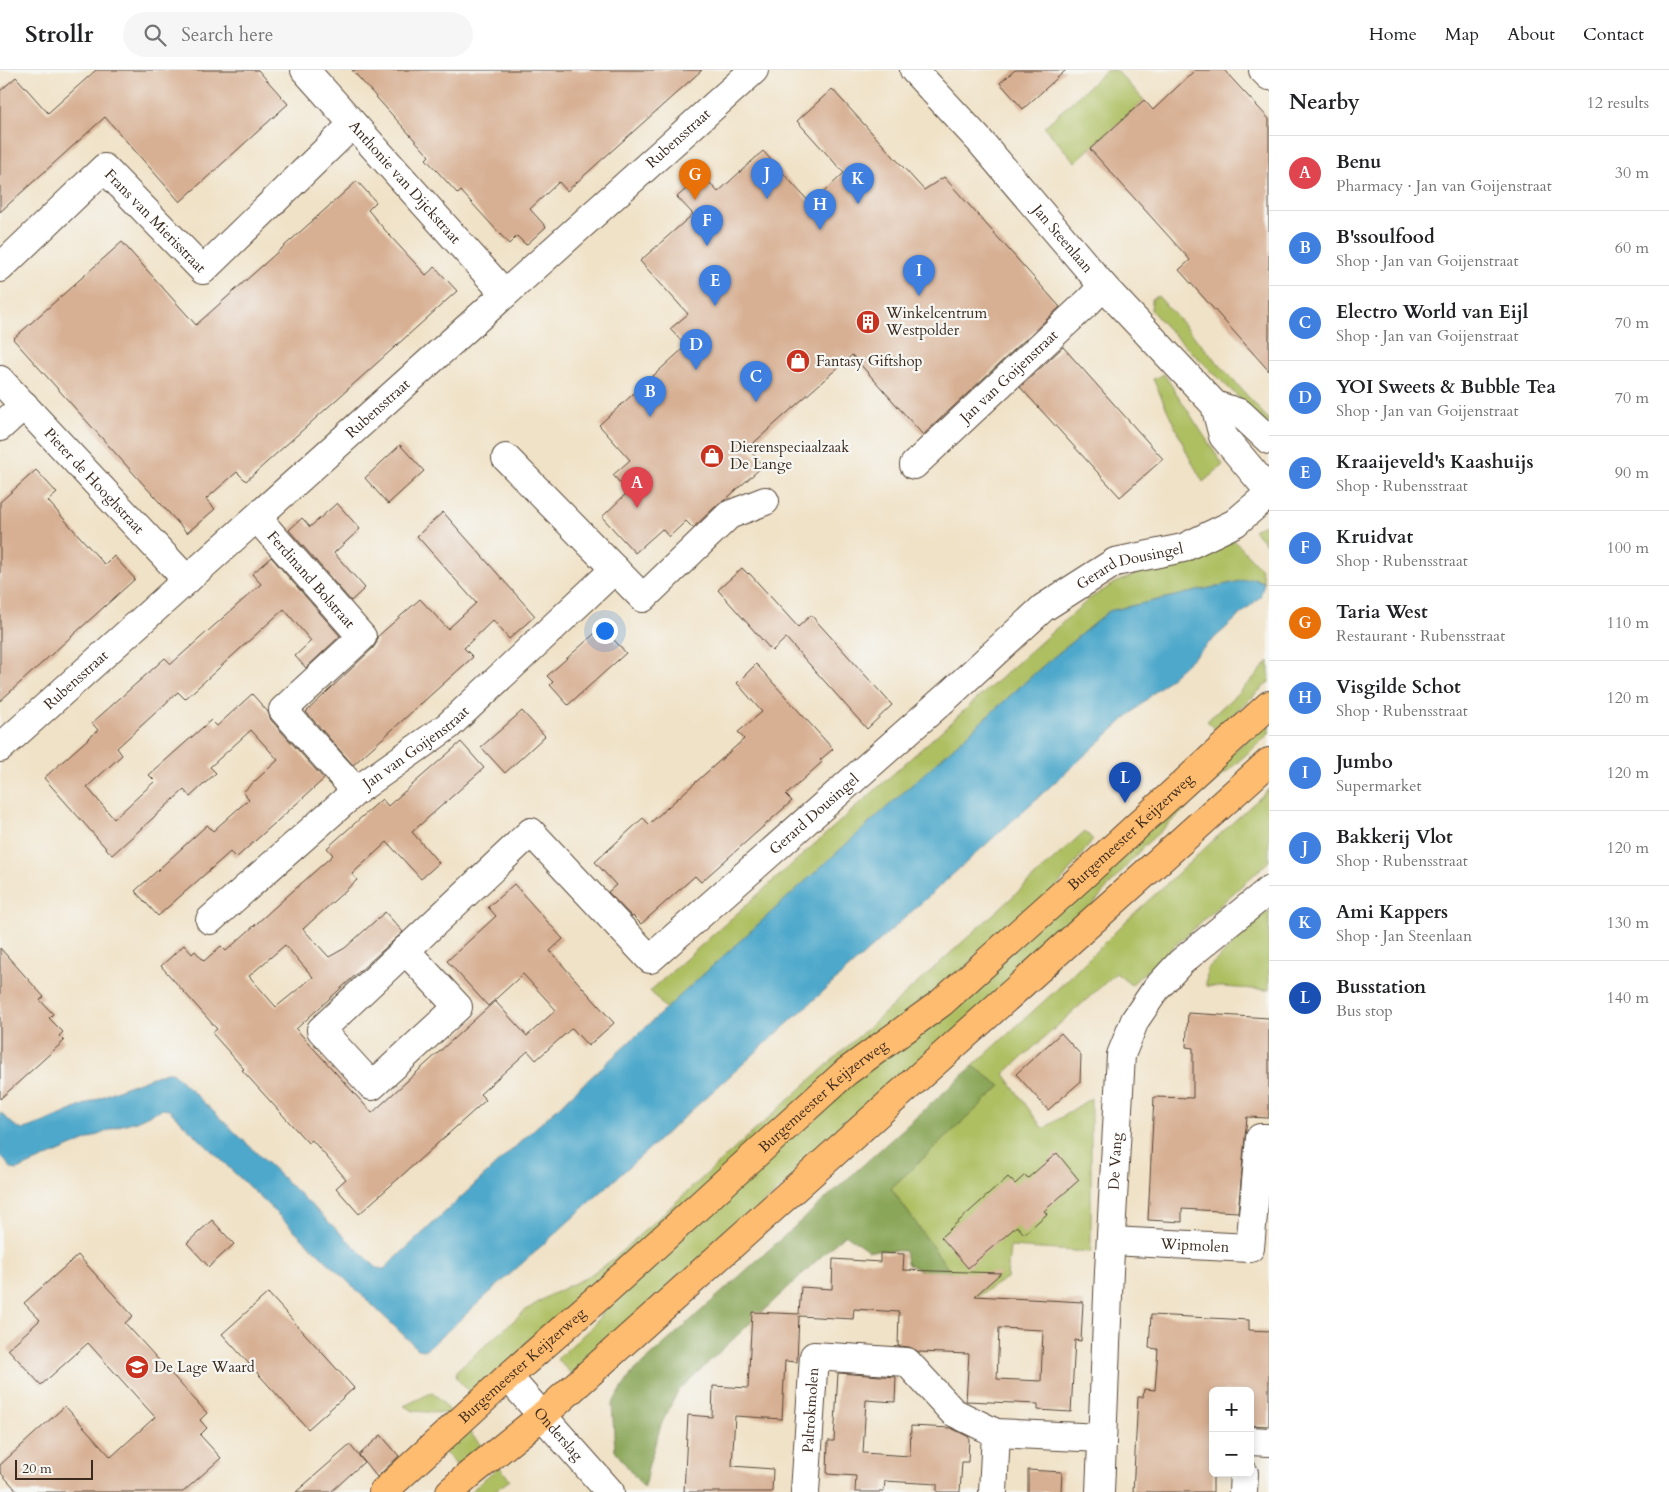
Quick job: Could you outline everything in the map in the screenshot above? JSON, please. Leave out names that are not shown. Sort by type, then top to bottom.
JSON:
[{"type":"main road","name":"Burgemeester Keijzerweg","points":[[383,1492],[846,1072],[941,1003],[1269,705]]},
{"type":"main road","points":[[450,1492],[542,1415],[1269,762]]},
{"type":"street","name":"Anthonie van Dijckstraat","points":[[305,70],[505,294]]},
{"type":"street","name":"Rubensstraat","points":[[0,748],[754,70]]},
{"type":"street","name":"Jan Steenlaan","points":[[914,70],[979,140],[1096,293],[1215,405],[1240,413],[1269,440]]},
{"type":"street","points":[[1263,70],[1269,76]]},
{"type":"street","name":"Frans van Mierisstraat","points":[[0,268],[104,168],[203,270],[353,124]]},
{"type":"street","name":"Jan van Goijenstraat","points":[[914,465],[1096,293]]},
{"type":"street","name":"Pieter de Hooghstraat","points":[[0,380],[187,580]]},
{"type":"street","points":[[0,427],[24,405]]},
{"type":"street","name":"Jan Steenlaan","points":[[1215,405],[1223,436],[1269,492]]},
{"type":"street","points":[[506,458],[643,598],[729,515],[765,501]]},
{"type":"street","name":"Gerard Dousingel","points":[[406,950],[458,1007],[372,1086],[321,1030],[531,832],[650,960],[1043,608],[1115,562],[1183,548],[1235,523],[1269,492]]},
{"type":"street","name":"Ferdinand Bolstraat","points":[[257,518],[362,637],[283,710],[356,791]]},
{"type":"street","name":"Jan van Goijenstraat","points":[[210,920],[356,791],[448,726],[615,569]]},
{"type":"street","name":"De Vang","points":[[1100,1492],[1121,1055],[1135,1020],[1156,989],[1181,962],[1269,890]]},
{"type":"street","name":"Wipmolen","points":[[1111,1241],[1250,1248],[1260,1138],[1269,1138]]},
{"type":"street","name":"Paltrokmolen","points":[[805,1492],[814,1356],[907,1362],[953,1412],[996,1433],[1102,1438]]},
{"type":"street","name":"Onderslag","points":[[508,1377],[610,1492]]},
{"type":"street","points":[[993,1492],[996,1433]]},
{"type":"street","points":[[1254,1441],[1269,1442]]},
{"type":"street","points":[[1242,1492],[1244,1477]]},
{"type":"green space","points":[[1107,70],[1116,70],[1144,100],[1075,162],[1044,127]]},
{"type":"green space","points":[[1158,296],[1269,422],[1266,424],[1165,326],[1151,310],[1152,299]]},
{"type":"green space","points":[[1164,374],[1223,465],[1203,482],[1189,457],[1153,379]]},
{"type":"green space","points":[[1269,522],[1269,547],[1253,530]]},
{"type":"green space","points":[[1234,540],[1261,569],[1264,583],[1254,578],[1109,611],[1044,665],[666,1009],[650,991],[1089,599],[1115,583],[1144,571],[1207,555]]},
{"type":"green space","points":[[1269,661],[1269,682],[1216,730],[1207,721],[1250,682]]},
{"type":"green space","points":[[1269,721],[1269,734],[1144,846],[1080,919],[573,1376],[557,1359],[594,1325],[615,1293],[854,1079]]},
{"type":"green space","points":[[1269,789],[1269,861],[1131,985],[1116,973],[1004,1074],[1043,1129],[1091,1098],[1091,1252],[1010,1247],[1007,1278],[974,1298],[956,1280],[891,1188],[1000,1087],[973,1066]]},
{"type":"green space","points":[[1085,831],[1093,840],[1056,888],[473,1396],[457,1379],[458,1369],[526,1310],[548,1296],[587,1277],[612,1260]]},
{"type":"green space","points":[[1269,910],[1269,990],[1206,986],[1207,969]]},
{"type":"green space","points":[[973,1066],[1001,1086],[891,1188],[956,1280],[921,1271],[907,1264],[905,1251],[868,1250],[845,1234],[678,1391],[661,1425],[644,1488],[615,1451],[612,1404],[632,1373]]},
{"type":"green space","points":[[433,1392],[453,1414],[414,1411],[404,1406]]},
{"type":"green space","points":[[465,1427],[487,1452],[463,1473],[442,1449]]},
{"type":"green space","points":[[499,1466],[510,1480],[493,1492],[470,1492]]},
{"type":"water","points":[[1254,578],[1264,583],[1260,597],[424,1350],[418,1349],[169,1110],[162,1109],[17,1170],[12,1169],[0,1155],[0,1112],[22,1130],[120,1089],[166,1072],[172,1072],[377,1268],[384,1269],[790,895],[1044,665],[1109,611]]},
{"type":"building","points":[[96,70],[258,70],[288,104],[180,202],[105,117],[0,212],[0,91],[16,77],[48,113]]},
{"type":"building","points":[[352,70],[702,70],[567,191],[559,182],[530,209],[546,227],[526,245],[517,236],[509,244],[461,191],[458,194],[426,159],[429,156]]},
{"type":"building","points":[[1015,70],[1066,70],[1023,109],[1000,83]]},
{"type":"building","points":[[1195,70],[1224,70],[1269,119],[1269,371],[1179,270],[1190,260],[1090,149],[1144,100],[1153,110]]},
{"type":"building","name":"Winkelcentrum Westpolder","points":[[832,89],[924,190],[944,177],[1060,307],[923,435],[852,355],[748,448],[763,466],[693,528],[686,521],[669,537],[662,529],[635,553],[602,517],[628,492],[613,475],[630,460],[599,425],[686,346],[670,329],[688,314],[640,261],[693,214],[677,197],[702,175],[718,192],[763,151],[811,204],[844,173],[797,121]]},
{"type":"building","points":[[357,181],[376,202],[368,210],[390,236],[426,275],[435,267],[457,291],[246,481],[237,472],[206,499],[215,509],[187,533],[13,339],[122,242],[196,325]]},
{"type":"building","points":[[1063,347],[1163,459],[1120,497],[1020,387]]},
{"type":"building","points":[[400,445],[424,471],[388,504],[365,478]]},
{"type":"building","points":[[36,470],[57,493],[48,501],[105,565],[114,556],[135,579],[0,701],[0,502]]},
{"type":"building","points":[[337,503],[360,529],[334,553],[365,588],[351,601],[289,530],[302,518],[310,527]]},
{"type":"building","points":[[443,512],[535,616],[509,639],[493,620],[464,648],[473,657],[353,765],[306,712],[373,648],[377,642],[377,637],[420,599],[448,629],[476,603],[417,536]]},
{"type":"building","points":[[271,557],[340,636],[306,668],[295,656],[311,641],[284,609],[185,699],[178,692],[117,748],[122,755],[87,787],[114,819],[155,781],[149,775],[211,720],[217,726],[252,694],[268,712],[271,720],[324,779],[236,858],[230,852],[158,916],[135,891],[207,825],[213,831],[249,799],[243,792],[278,760],[251,730],[210,767],[216,773],[190,797],[184,790],[112,855],[44,778],[98,730],[92,723],[165,658],[171,664],[261,584],[252,574]]},
{"type":"building","points":[[742,568],[749,573],[798,627],[811,615],[892,705],[867,729],[786,638],[772,651],[718,590]]},
{"type":"building","points":[[602,627],[626,653],[568,705],[550,685],[553,682],[547,676]]},
{"type":"building","points":[[756,664],[833,749],[820,760],[822,762],[786,795],[792,801],[701,882],[695,876],[641,924],[608,892],[616,885],[595,862],[643,818],[649,824],[744,739],[738,732],[762,712],[737,683]]},
{"type":"building","points":[[522,711],[545,736],[505,773],[481,747]]},
{"type":"building","points":[[461,742],[484,768],[412,832],[439,863],[421,879],[387,842],[352,874],[357,880],[303,929],[329,957],[345,948],[385,912],[403,932],[296,1029],[372,1113],[495,1001],[527,1036],[556,1010],[523,974],[488,1006],[447,961],[496,916],[488,907],[514,884],[563,939],[550,951],[614,1023],[588,1046],[572,1028],[536,1060],[528,1051],[480,1094],[486,1100],[359,1214],[336,1188],[346,1179],[312,1140],[308,1143],[242,1070],[244,1069],[212,1033],[217,1029],[161,966],[184,945],[192,954],[195,951],[204,961],[221,946],[226,951],[333,855],[327,848],[382,799],[388,806]],"holes":[[[285,945],[313,977],[276,1007],[249,976]]]},
{"type":"building","points":[[0,948],[44,997],[40,1000],[53,1014],[49,1018],[63,1032],[59,1036],[64,1041],[0,1099]]},
{"type":"building","points":[[1188,1013],[1269,1018],[1269,1118],[1247,1117],[1238,1212],[1182,1209],[1182,1222],[1148,1220],[1154,1097],[1193,1098],[1193,1048],[1186,1047]]},
{"type":"building","points":[[1061,1033],[1081,1055],[1080,1082],[1048,1110],[1016,1074]]},
{"type":"building","points":[[1057,1153],[1079,1180],[1044,1211],[1047,1214],[1024,1234],[1017,1226],[968,1268],[941,1237],[1008,1177],[1015,1184],[1025,1175],[1028,1178]]},
{"type":"building","points":[[212,1220],[234,1244],[209,1267],[187,1243]]},
{"type":"building","points":[[880,1253],[904,1254],[903,1270],[1001,1273],[975,1296],[1083,1302],[1081,1341],[1075,1340],[1071,1412],[1038,1410],[1038,1404],[966,1401],[969,1354],[919,1352],[909,1347],[898,1346],[899,1312],[854,1309],[853,1319],[799,1316],[797,1362],[785,1361],[782,1419],[735,1416],[732,1466],[773,1469],[772,1492],[684,1492],[688,1415],[712,1417],[713,1386],[748,1388],[752,1312],[799,1314],[801,1287],[832,1289],[833,1259],[880,1262]],"holes":[[[999,1328],[1043,1330],[1041,1381],[997,1379]]]},
{"type":"building","name":"De Lage Waard","points":[[78,1255],[133,1316],[125,1323],[207,1413],[200,1420],[207,1428],[200,1435],[221,1458],[183,1492],[18,1492],[0,1472],[0,1465],[65,1406],[111,1457],[155,1417],[88,1343],[41,1385],[8,1349],[40,1320],[24,1303]]},
{"type":"building","points":[[268,1293],[354,1388],[308,1429],[222,1334]]},
{"type":"building","points":[[1151,1315],[1249,1320],[1249,1330],[1269,1331],[1269,1426],[1254,1425],[1254,1387],[1209,1387],[1209,1477],[1213,1477],[1213,1492],[1133,1492],[1138,1397],[1143,1397],[1144,1389],[1155,1390],[1158,1349],[1149,1348]]},
{"type":"building","points":[[838,1373],[896,1377],[895,1402],[866,1400],[863,1453],[910,1456],[911,1426],[951,1428],[969,1437],[968,1462],[962,1462],[960,1492],[937,1492],[937,1484],[885,1481],[884,1492],[855,1492],[856,1476],[827,1474],[828,1441],[834,1441]]},
{"type":"building","points":[[381,1435],[399,1456],[377,1477],[359,1455]]},
{"type":"building","points":[[350,1445],[364,1462],[331,1492],[296,1492]]},
{"type":"building","points":[[1028,1470],[1062,1472],[1061,1492],[1028,1492]]},
{"type":"place","name":"Bakkerij Vlot","points":[[767,199]]},
{"type":"place","name":"Taria West","points":[[695,200]]},
{"type":"place","name":"Ami Kappers","points":[[858,204]]},
{"type":"place","name":"Visgilde Schot","points":[[820,230]]},
{"type":"place","name":"Kruidvat","points":[[707,246]]},
{"type":"place","name":"Jumbo","points":[[919,296]]},
{"type":"place","name":"Kraaijeveld's Kaashuijs","points":[[715,306]]},
{"type":"place","name":"Winkelcentrum Westpolder","points":[[868,322]]},
{"type":"place","name":"Fantasy Giftshop","points":[[798,361]]},
{"type":"place","name":"YOI Sweets & Bubble Tea","points":[[696,370]]},
{"type":"place","name":"Electro World van Eijl","points":[[756,402]]},
{"type":"place","name":"B'ssoulfood","points":[[650,417]]},
{"type":"place","name":"Dierenspeciaalzaak De Lange","points":[[712,456]]},
{"type":"place","name":"Benu","points":[[637,508]]},
{"type":"place","name":"Busstation","points":[[1125,803]]},
{"type":"place","name":"De Lage Waard","points":[[137,1367]]}]
